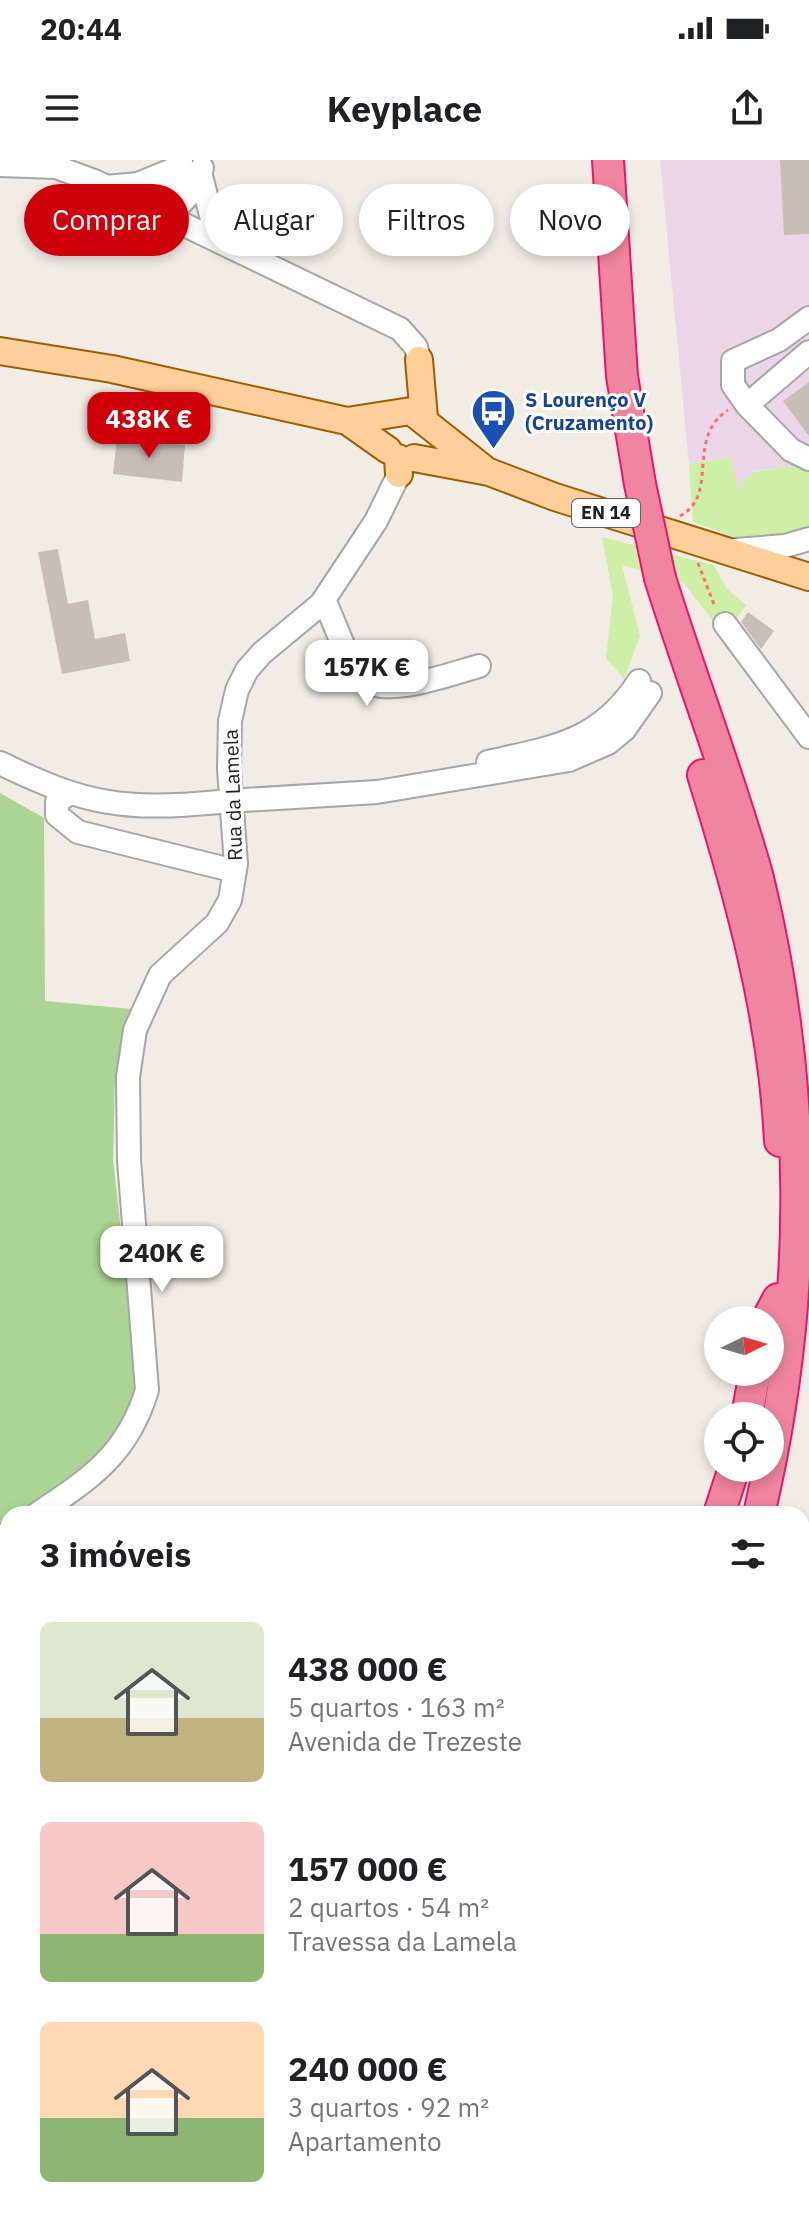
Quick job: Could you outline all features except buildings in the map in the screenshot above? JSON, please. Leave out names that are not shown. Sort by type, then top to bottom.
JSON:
[{"type":"highway","points":[[591,160],[603,379],[630,481],[649,574],[737,884],[763,1002],[780,1134],[783,1231],[773,1306]]},
{"type":"highway","points":[[608,160],[630,481]]},
{"type":"highway","points":[[649,574],[759,878],[788,1012],[800,1120],[801,1247],[794,1332],[761,1506]]},
{"type":"highway","points":[[722,1506],[729,1482]]},
{"type":"highway","points":[[740,1506],[746,1482]]},
{"type":"main road","name":"EN 14","points":[[0,351],[126,372],[347,421],[411,411],[489,472]]},
{"type":"main road","points":[[419,360],[430,444],[402,460],[384,429],[396,414],[419,360]]},
{"type":"main road","name":"EN 14","points":[[347,421],[402,460],[489,472],[555,497],[809,577]]},
{"type":"street","points":[[0,165],[56,167],[98,184]]},
{"type":"street","points":[[138,184],[191,165]]},
{"type":"street","points":[[175,184],[191,165]]},
{"type":"street","points":[[191,165],[205,201]]},
{"type":"street","points":[[246,256],[400,329],[416,347],[419,360]]},
{"type":"street","points":[[809,318],[779,340],[733,361],[733,385],[747,405],[791,450],[809,459]]},
{"type":"street","points":[[747,405],[809,352]]},
{"type":"street","name":"Rua da Lamela","points":[[49,1506],[95,1476],[135,1423],[147,1390],[129,1160],[128,1077],[135,1030],[148,998],[167,965],[217,923],[230,900],[235,871],[229,769],[230,721],[237,690],[247,670],[262,653],[324,600],[376,521],[402,460]]},
{"type":"street","points":[[724,551],[785,546],[809,539]]},
{"type":"street","points":[[324,600],[358,672],[374,686],[394,687],[479,666]]},
{"type":"street","points":[[725,624],[809,737]]},
{"type":"street","points":[[644,687],[624,730],[608,743],[569,760],[377,792],[244,800],[382,783],[568,743],[610,719],[644,687]]},
{"type":"street","points":[[0,763],[68,794],[99,803],[163,808],[219,802]]},
{"type":"street","points":[[68,794],[57,802],[57,815],[78,832],[235,871]]},
{"type":"path","points":[[681,516],[695,505],[700,492],[702,456],[709,428],[726,411],[747,405]]},
{"type":"path","points":[[699,567],[709,584],[718,617],[725,624]]},
{"type":"shaded area","points":[[660,160],[809,160],[809,455],[793,466],[753,471],[753,476],[741,479],[743,488],[737,489],[730,457],[689,464]]},
{"type":"green space","points":[[730,457],[738,489],[743,487],[741,479],[752,476],[752,472],[793,466],[809,470],[809,533],[746,541],[693,522],[689,464]]},
{"type":"green space","points":[[602,537],[714,565],[726,588],[746,605],[724,634],[682,581],[622,565],[640,636],[624,679],[606,658],[613,596]]},
{"type":"green space","points":[[0,793],[44,818],[45,1001],[132,1009],[115,1080],[113,1160],[139,1389],[111,1437],[76,1473],[30,1506],[0,1506]]},
{"type":"place","name":"S Lourenço V (Cruzamento)","points":[[494,451]]}]
